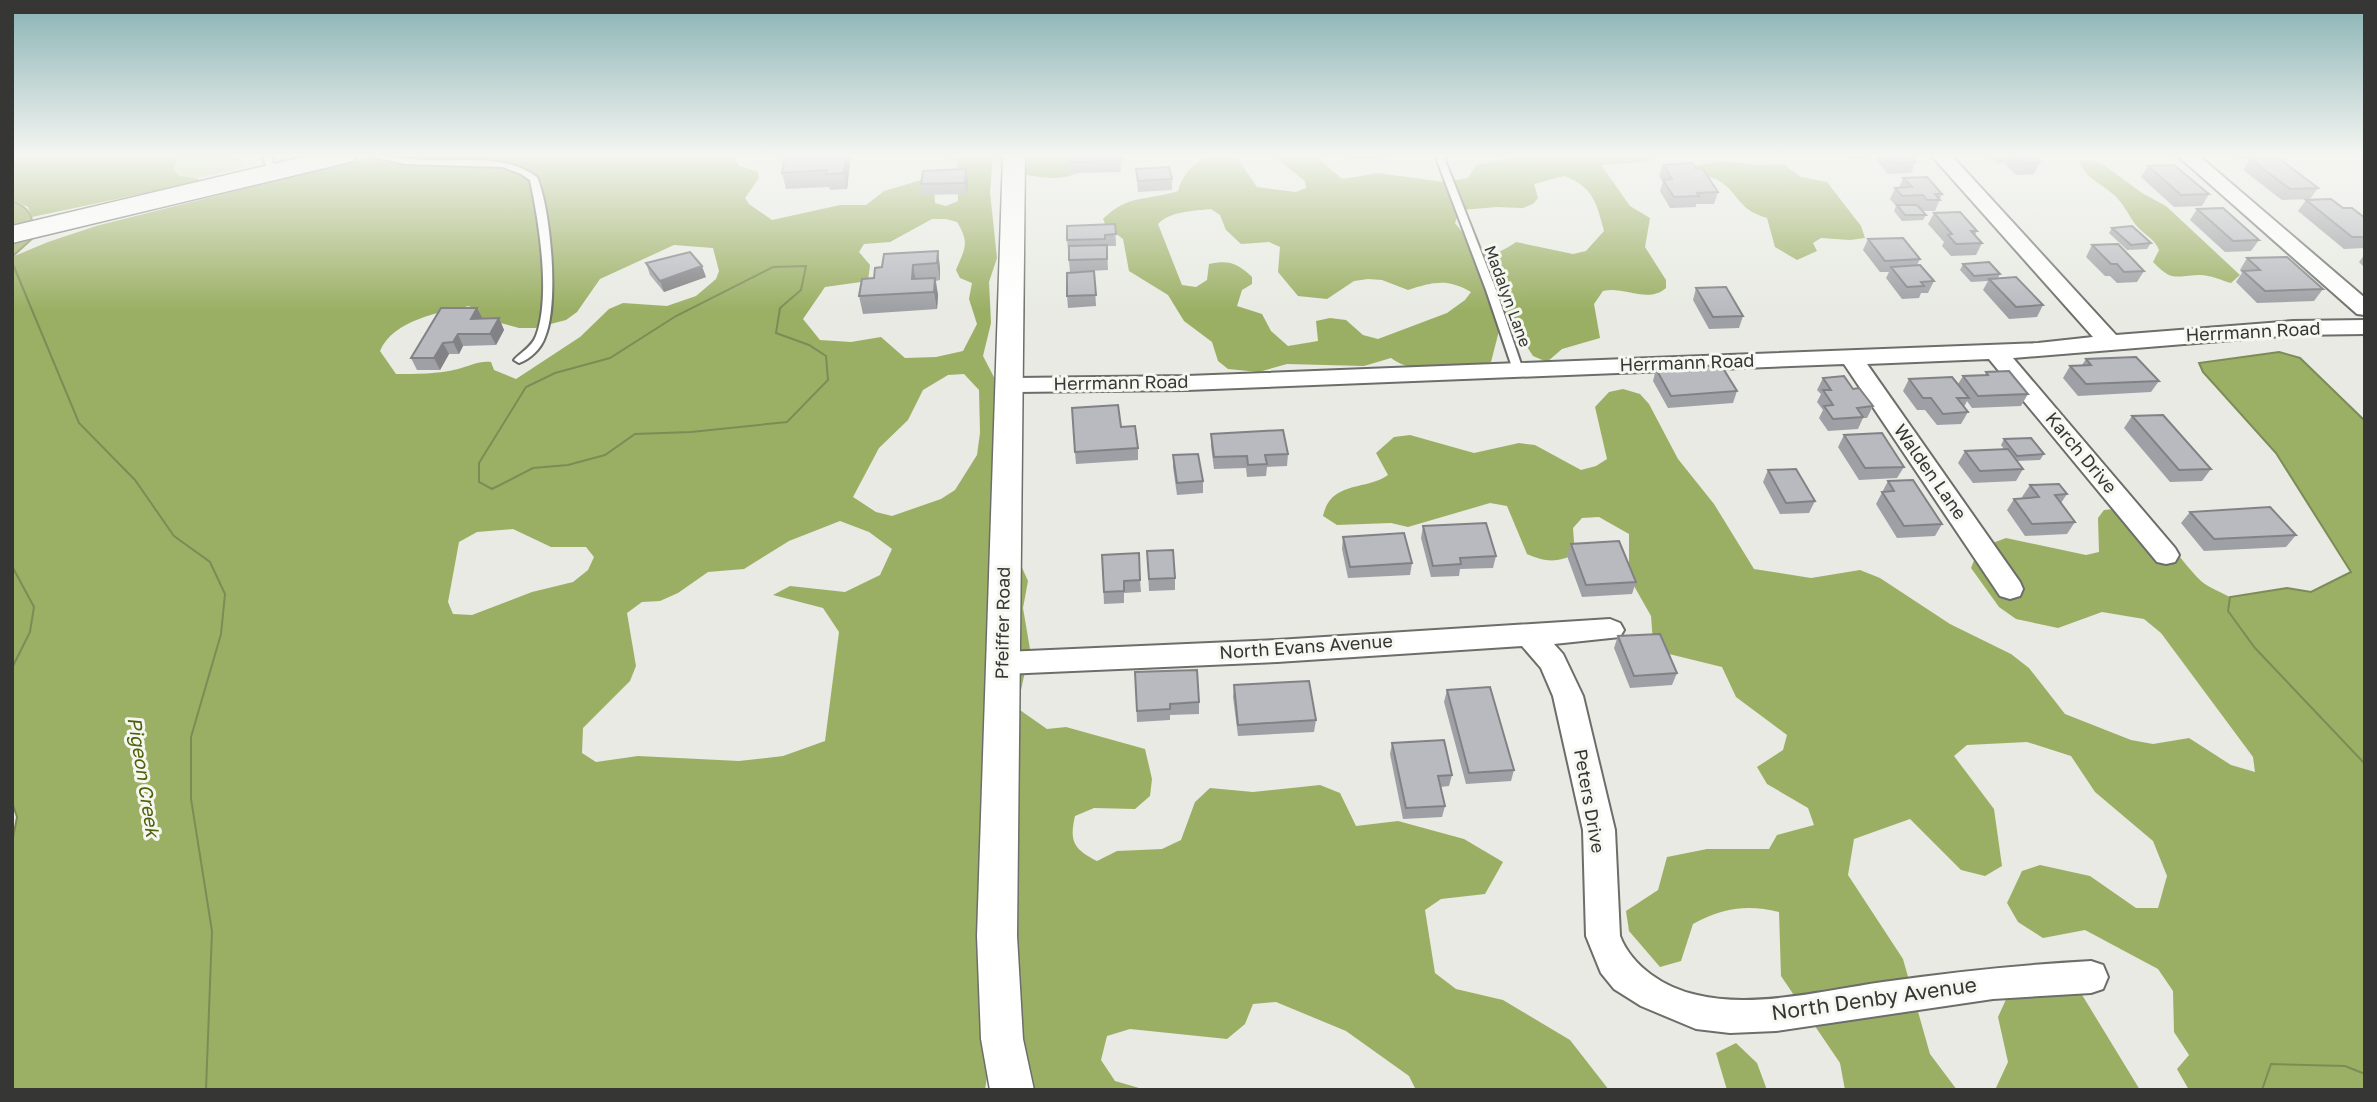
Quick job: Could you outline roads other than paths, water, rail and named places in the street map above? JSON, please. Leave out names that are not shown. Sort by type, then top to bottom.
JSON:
[{"type":"main road","points":[[12,235],[131,206]]},
{"type":"street","name":"Pfeiffer Road","points":[[1012,1090],[1002,1040],[999,1007],[1002,663],[1013,206]]},
{"type":"street","points":[[1986,206],[2109,342]]},
{"type":"street","points":[[2246,206],[2365,309]]},
{"type":"street","name":"Herrmann Road","points":[[1009,384],[1187,383],[1995,351],[2293,328],[2365,327]]},
{"type":"street","name":"Karch Drive","points":[[1995,351],[2166,555]]},
{"type":"street","name":"Walden Lane","points":[[1850,356],[2010,589]]},
{"type":"street","name":"North Evans Avenue","points":[[1002,663],[1277,651],[1610,630]]},
{"type":"street","name":"Peters Drive","points":[[1528,635],[1553,662],[1569,696],[1599,830],[1602,936],[1613,962],[1619,969],[1659,997]]},
{"type":"street","name":"North Denby Avenue","points":[[1659,997],[1696,1012],[1730,1016],[1776,1014],[1993,983],[2091,977]]},
{"type":"lane","points":[[519,360],[530,352],[541,337],[547,300],[545,250],[538,206]]},
{"type":"lane","name":"Madalyn Lane","points":[[1459,206],[1518,370]]},
{"type":"water","points":[[12,206],[21,206],[30,215],[35,236],[12,257]]},
{"type":"water","name":"Pigeon Creek","points":[[12,262],[79,423],[135,480],[174,536],[210,562],[225,594],[221,634],[191,737],[191,799],[212,931],[206,1090],[12,1090],[12,843],[17,817],[12,802],[12,668],[30,632],[34,607],[12,566]]},
{"type":"water","points":[[806,266],[801,290],[780,308],[776,333],[809,345],[826,356],[828,380],[787,422],[691,432],[635,434],[605,455],[568,465],[533,468],[492,489],[479,482],[479,463],[526,387],[555,373],[610,358],[676,316],[773,267]]},
{"type":"water","points":[[2279,352],[2300,358],[2365,421],[2365,764],[2255,648],[2228,611],[2230,597],[2287,588],[2311,592],[2351,572],[2276,453],[2203,372],[2199,363]]},
{"type":"water","points":[[2271,1064],[2345,1066],[2365,1074],[2365,1090],[2262,1090]]}]
